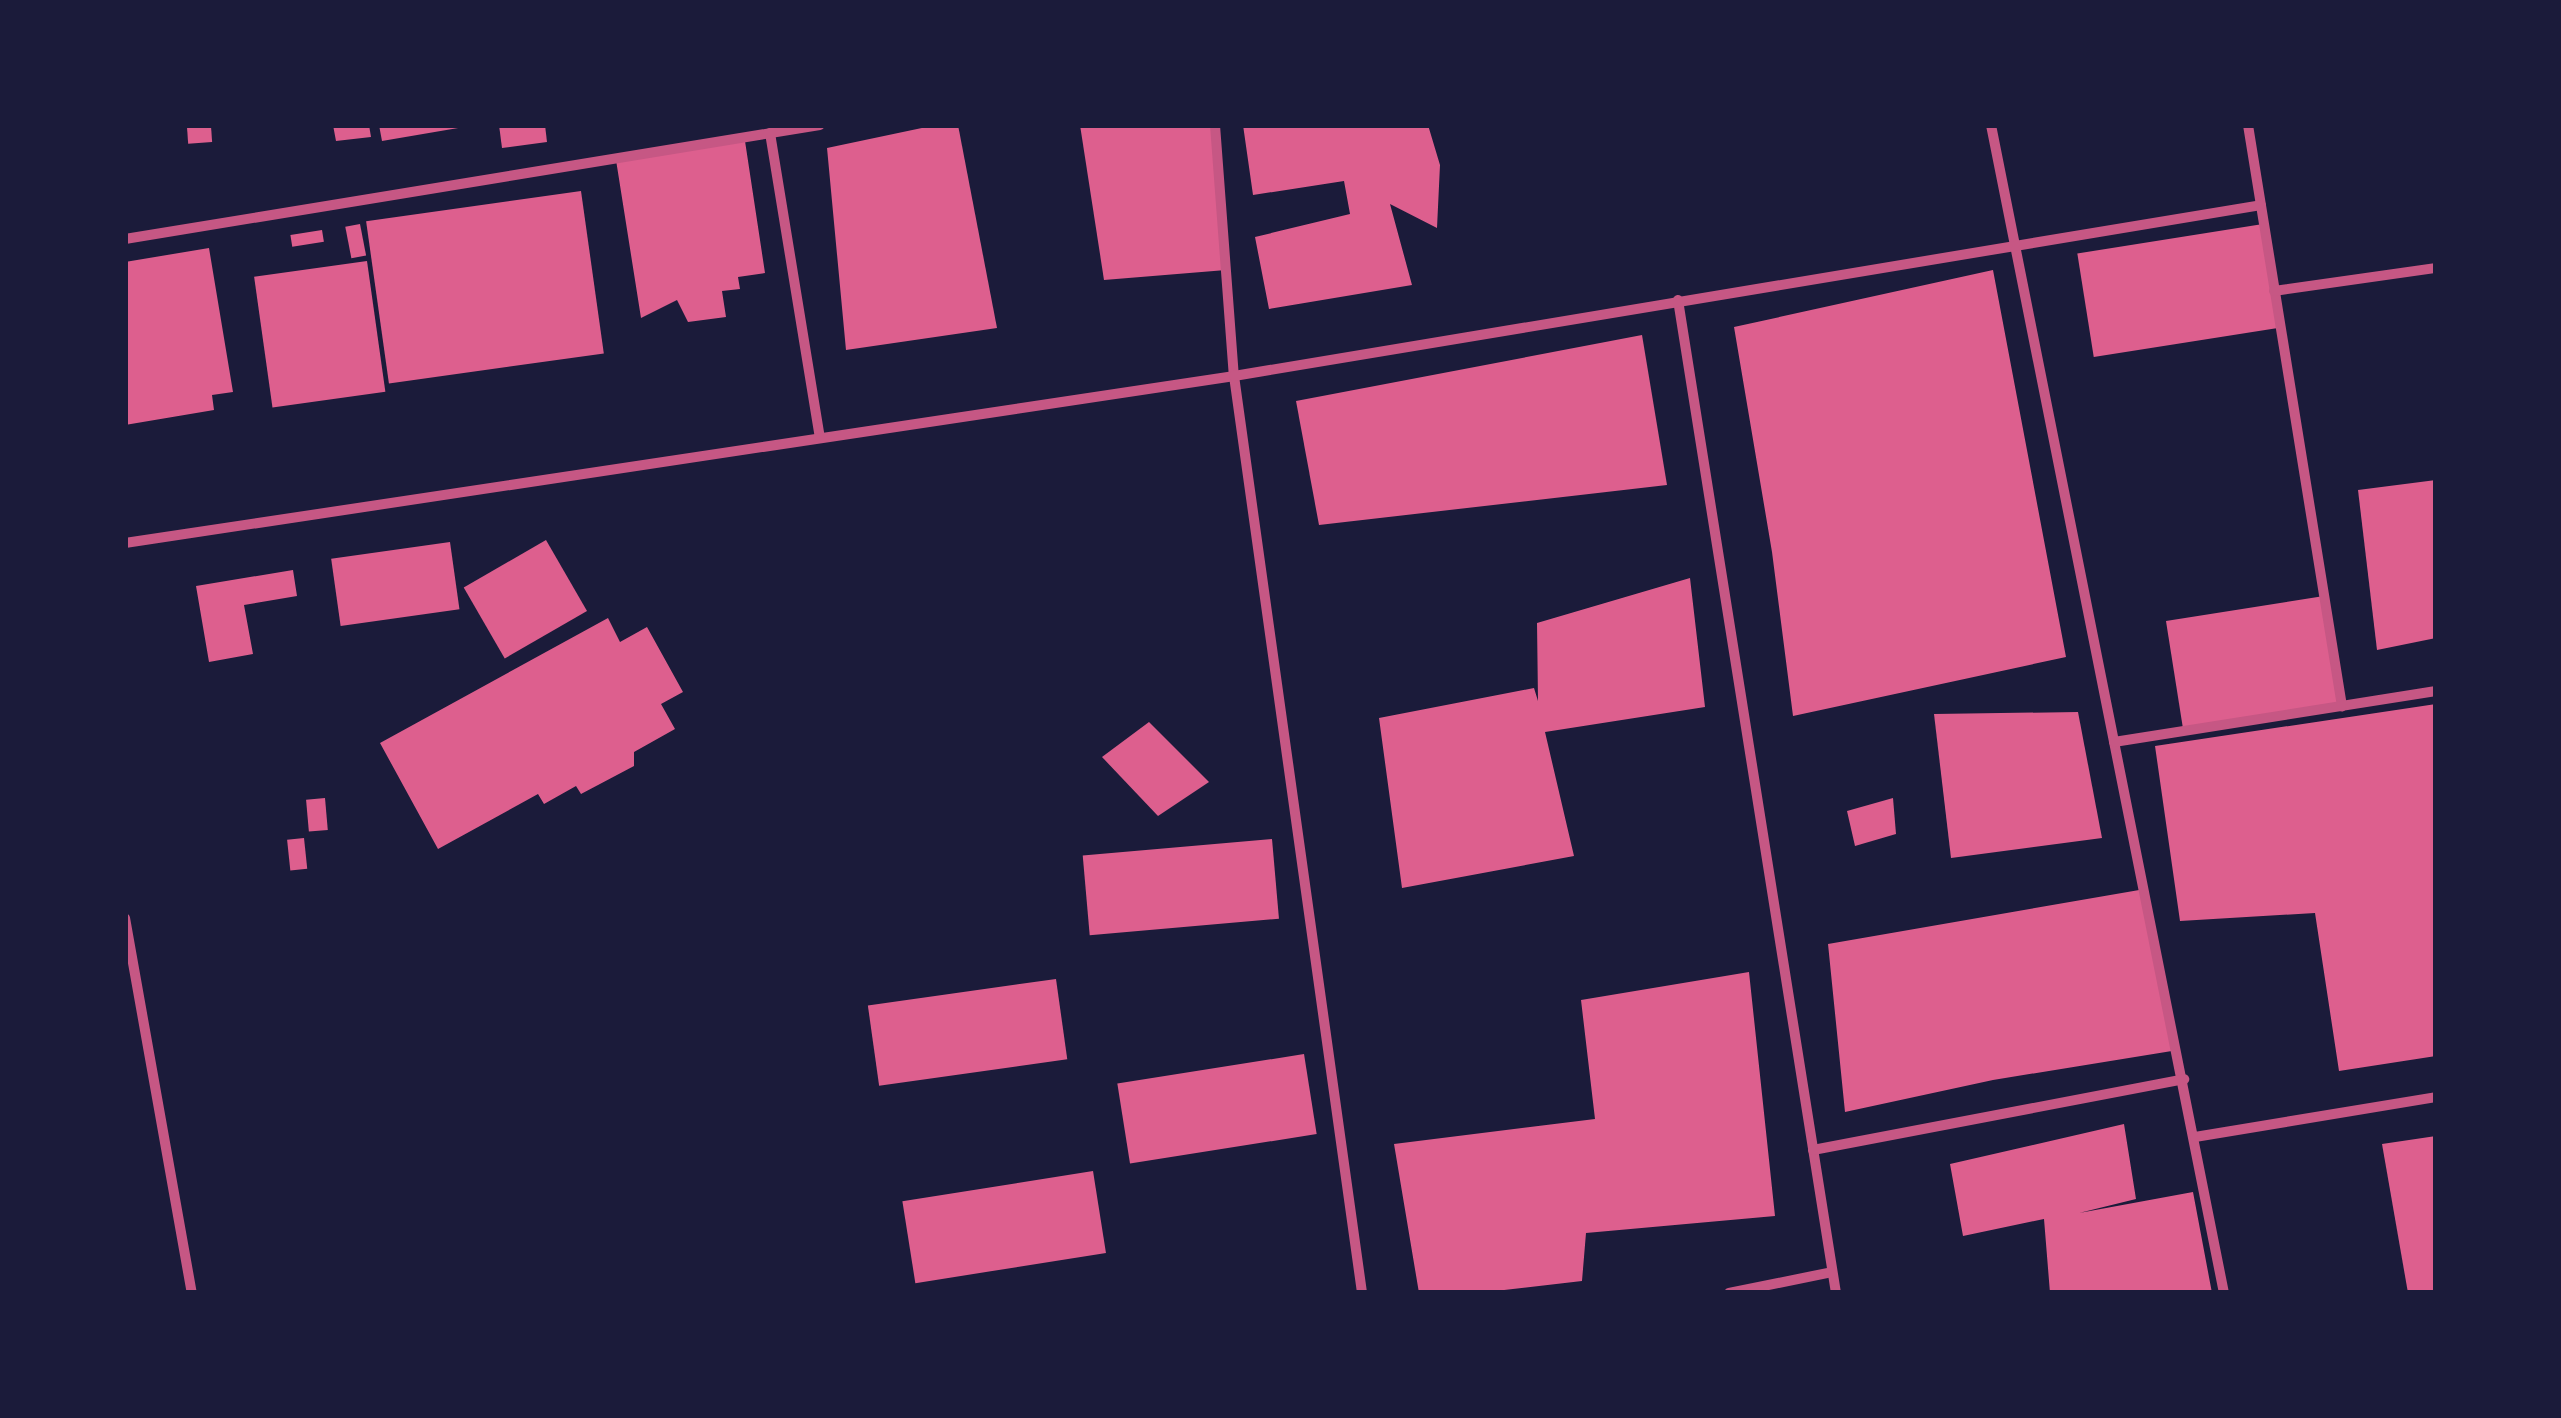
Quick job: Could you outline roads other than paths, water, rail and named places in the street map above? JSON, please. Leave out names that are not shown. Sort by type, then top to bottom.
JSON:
[{"type":"street","points":[[125,239],[820,125]]},
{"type":"street","points":[[1215,125],[1234,376],[1362,1293]]},
{"type":"street","points":[[1991,125],[2224,1293]]},
{"type":"street","points":[[2248,125],[2342,706]]},
{"type":"street","points":[[770,133],[820,438]]},
{"type":"street","points":[[125,544],[1234,376],[2261,206]]},
{"type":"street","points":[[2274,291],[2436,268]]},
{"type":"street","points":[[1678,300],[1836,1293]]},
{"type":"street","points":[[2114,742],[2436,692]]},
{"type":"street","points":[[125,918],[192,1293]]},
{"type":"street","points":[[1813,1150],[2184,1079]]},
{"type":"street","points":[[2195,1137],[2436,1097]]},
{"type":"street","points":[[1730,1293],[1832,1272]]}]
